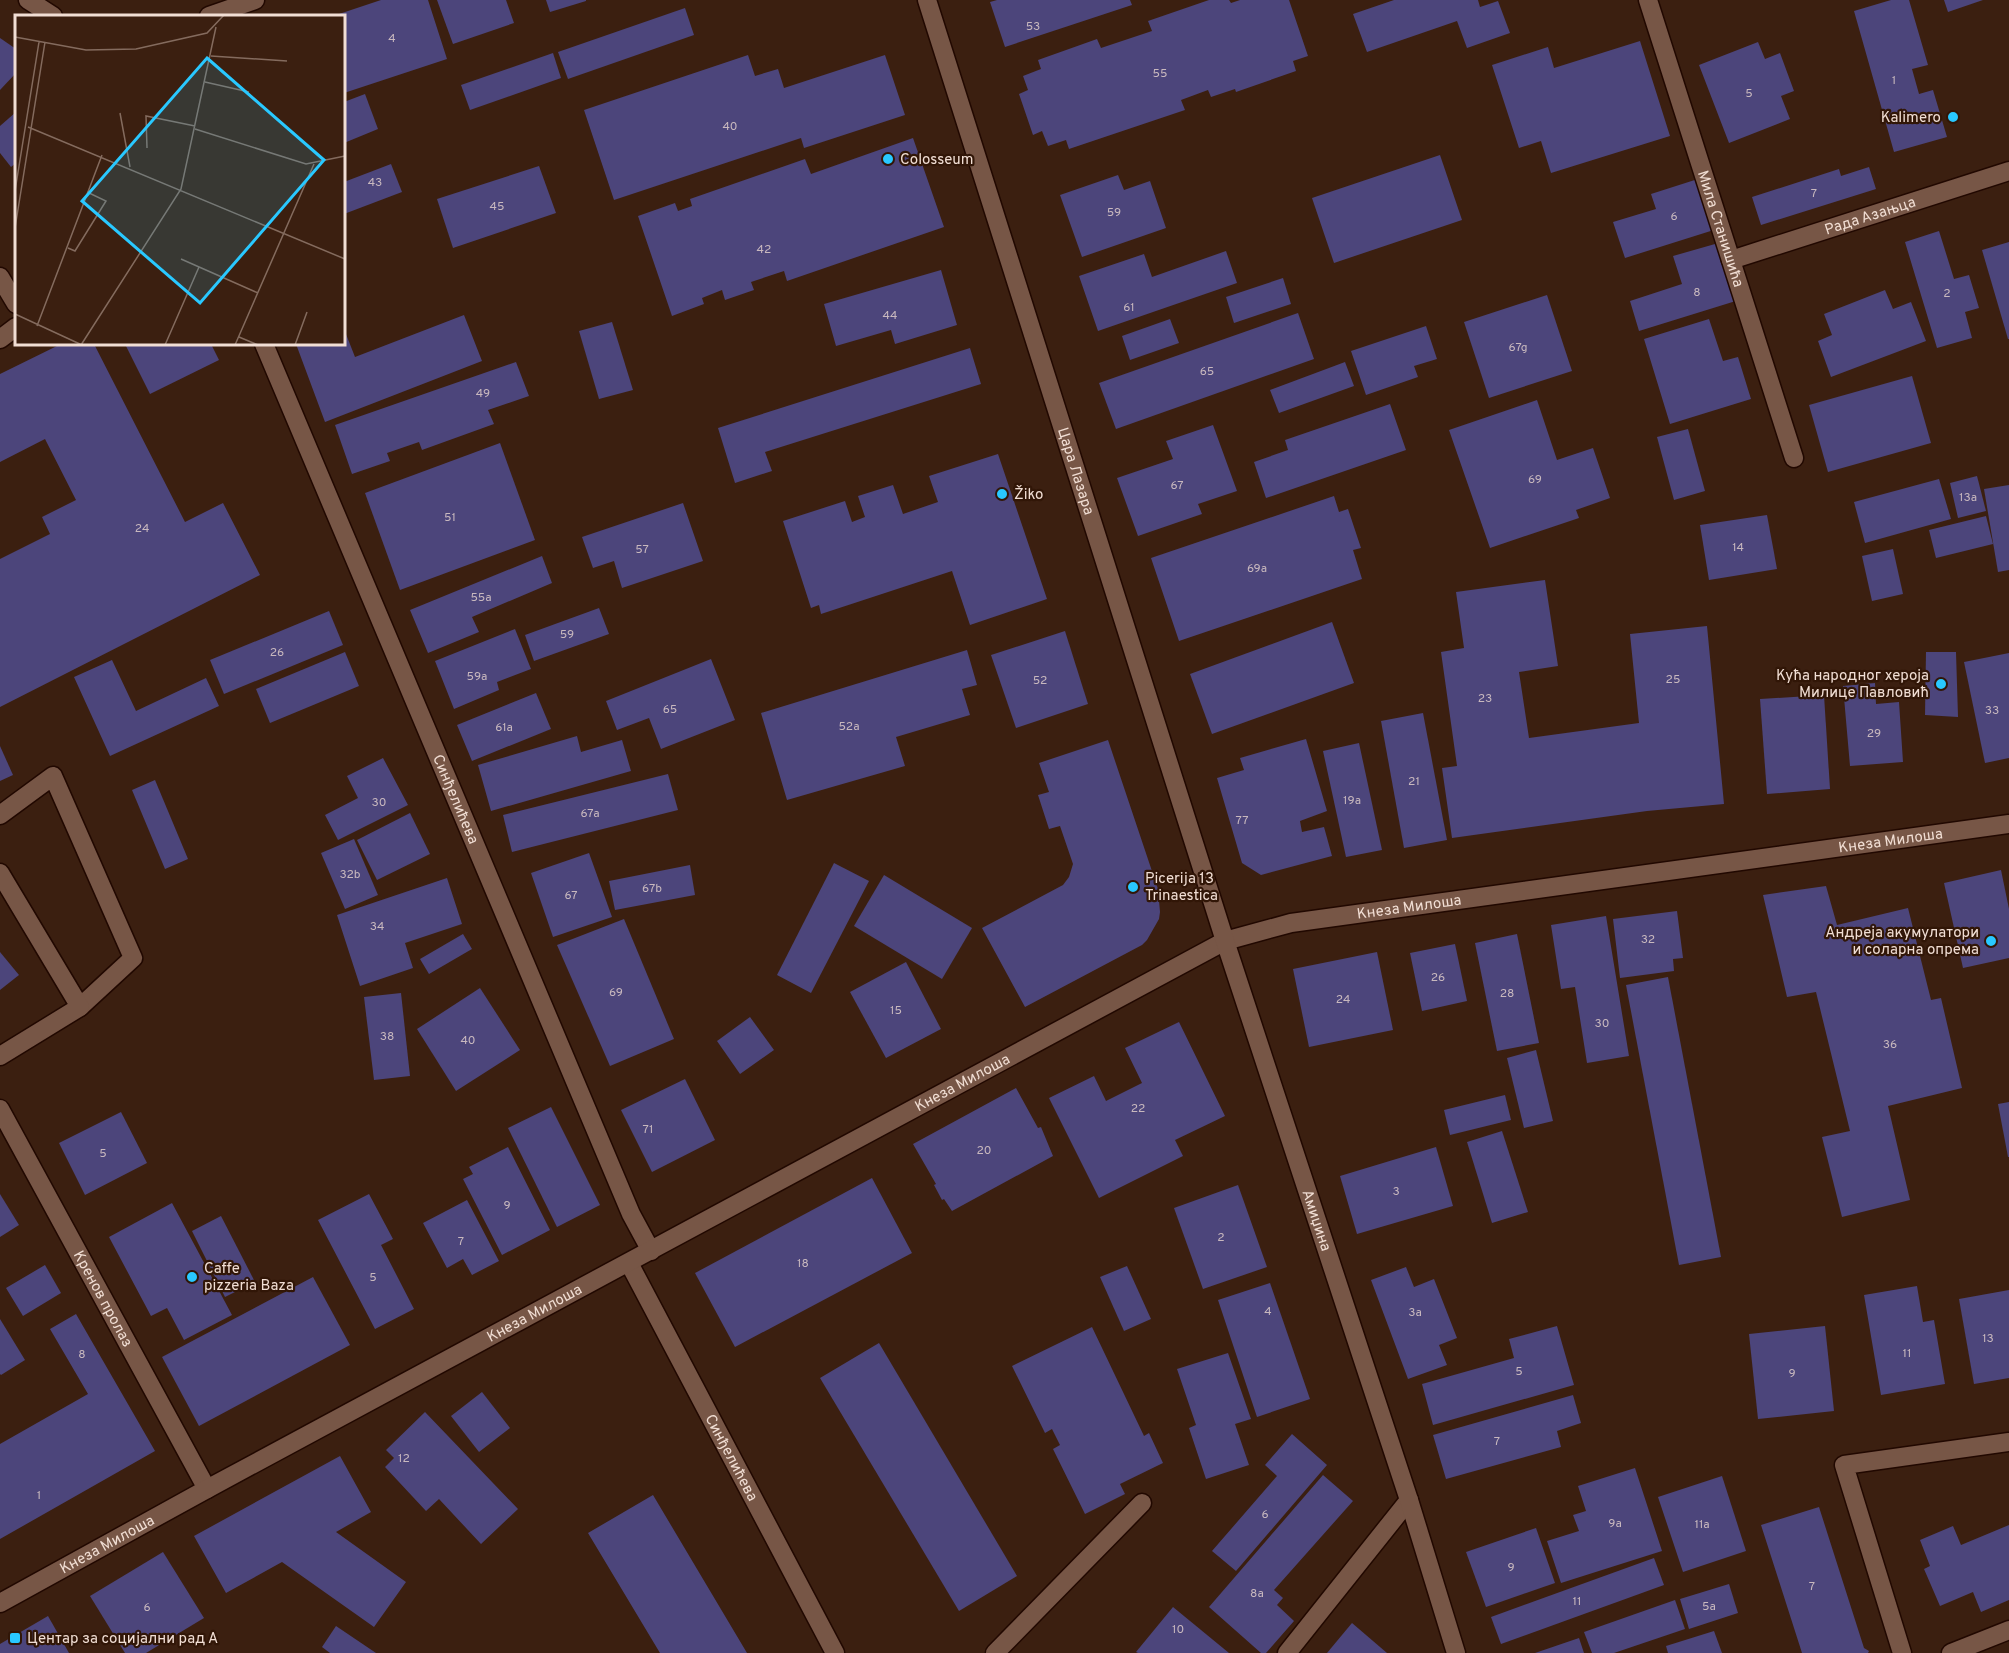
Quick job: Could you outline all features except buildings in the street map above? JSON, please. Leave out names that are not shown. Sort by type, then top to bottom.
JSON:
[{"type":"street","points":[[28,0],[51,15]]},
{"type":"street","points":[[212,15],[255,0]]},
{"type":"street","name":"Цара Лазара","points":[[927,0],[1225,941]]},
{"type":"street","name":"Мила Станишића","points":[[1648,0],[1794,458]]},
{"type":"street","name":"Рада Азањца","points":[[1731,260],[2009,171]]},
{"type":"street","points":[[0,277],[15,302]]},
{"type":"street","points":[[0,339],[15,328]]},
{"type":"street","name":"Синђелићева","points":[[264,345],[631,1214],[651,1251]]},
{"type":"street","points":[[0,814],[53,776],[134,958],[80,1006],[0,1056]]},
{"type":"street","name":"Кнеза Милоша","points":[[0,1603],[207,1489],[1225,941],[1291,923],[2009,824]]},
{"type":"street","points":[[0,873],[80,1006]]},
{"type":"street","name":"Амиџина","points":[[1225,941],[1409,1500],[1456,1653]]},
{"type":"street","name":"Кренов пролаз","points":[[0,1109],[207,1489]]},
{"type":"street","name":"Синђелићева","points":[[629,1263],[835,1653]]},
{"type":"street","points":[[1902,1653],[1844,1465],[2009,1442]]},
{"type":"street","points":[[1287,1653],[1409,1500]]},
{"type":"street","points":[[995,1653],[1142,1503]]},
{"type":"street","points":[[1951,1653],[2009,1630]]},
{"type":"place","name":"Kalimero","points":[[1953,117]]},
{"type":"place","name":"Colosseum","points":[[888,159]]},
{"type":"place","name":"Žiko","points":[[1002,494]]},
{"type":"place","name":"Кућа народног хероја Милице Павловић","points":[[1941,684]]},
{"type":"place","name":"Picerija 13 Trinaestica","points":[[1133,887]]},
{"type":"place","name":"Андреја акумулатори и соларна опрема","points":[[1991,941]]},
{"type":"place","name":"Caffe pizzeria Baza","points":[[192,1277]]},
{"type":"place","name":"Центар за социјални рад А","points":[[15,1638]]}]
